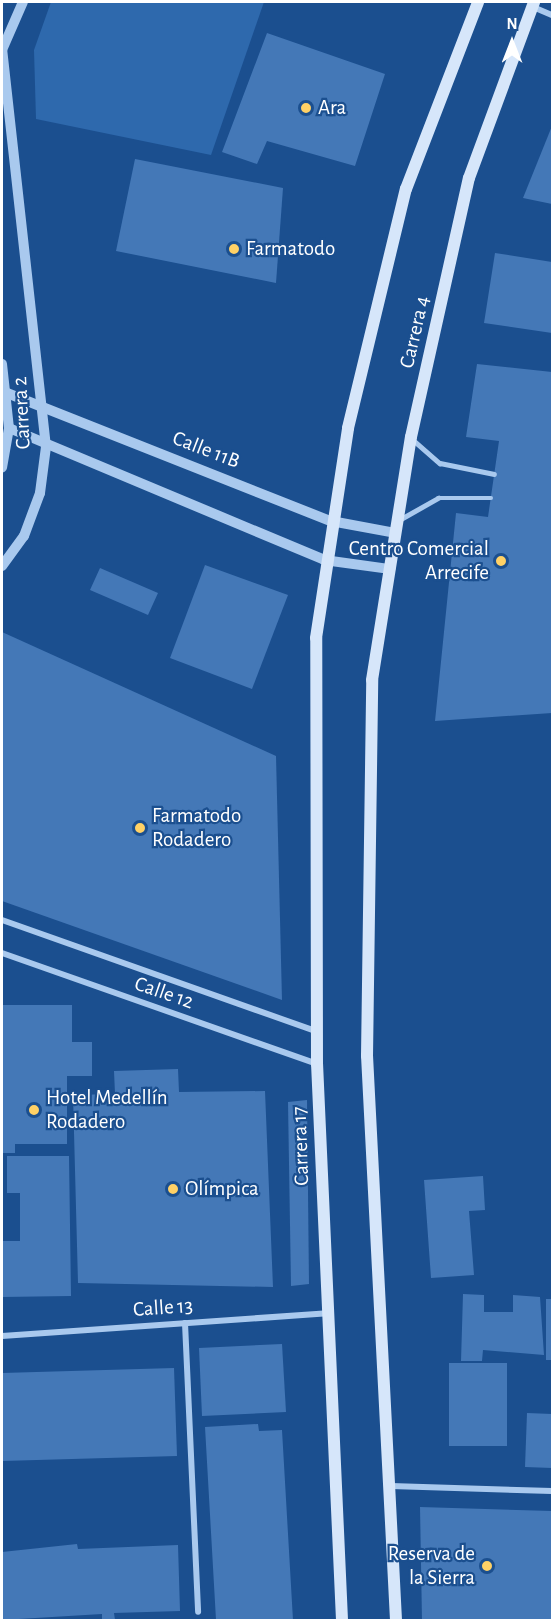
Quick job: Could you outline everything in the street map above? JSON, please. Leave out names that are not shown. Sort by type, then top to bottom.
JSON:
[{"type":"main road","name":"Carrera 4","points":[[314,669],[324,560],[331,521],[406,189],[478,2]]},
{"type":"main road","name":"Carrera 4","points":[[392,1486],[368,1056],[372,680],[411,437],[469,178],[533,4]]},
{"type":"main road","name":"Carrera 17","points":[[314,669],[316,1064],[342,1620]]},
{"type":"main road","points":[[392,1486],[396,1620]]},
{"type":"street","name":"Carrera 2","points":[[2,566],[24,536],[40,493],[46,447],[44,408],[2,50],[23,2]]},
{"type":"street","points":[[533,4],[552,15]]},
{"type":"street","name":"Carrera 2","points":[[2,364],[7,393],[9,428],[2,467]]},
{"type":"street","name":"Calle 11B","points":[[7,393],[331,521],[396,528]]},
{"type":"street","points":[[9,428],[46,447],[324,560],[390,570]]},
{"type":"street","name":"Calle 12","points":[[2,921],[316,1031]]},
{"type":"street","name":"Calle 12","points":[[2,953],[316,1064]]},
{"type":"street","name":"Calle 13","points":[[2,1336],[327,1313]]},
{"type":"street","points":[[185,1323],[198,1612]]},
{"type":"street","points":[[392,1486],[552,1491]]},
{"type":"lane","points":[[411,437],[440,463],[494,474]]},
{"type":"lane","points":[[396,528],[438,498],[491,498]]},
{"type":"shaded area","points":[[51,2],[264,2],[211,155],[36,119],[34,50]]},
{"type":"building","name":"Ara","points":[[267,33],[385,74],[355,166],[267,141],[257,164],[222,152]]},
{"type":"building","points":[[552,126],[552,204],[523,198]]},
{"type":"building","points":[[135,159],[283,188],[276,283],[116,251]]},
{"type":"building","points":[[495,253],[552,262],[552,333],[484,323]]},
{"type":"building","name":"Centro Comercial Arrecife","points":[[477,364],[552,372],[552,713],[435,721],[456,513],[488,517],[499,441],[466,437]]},
{"type":"building","points":[[205,565],[288,595],[252,689],[170,658]]},
{"type":"building","points":[[100,568],[158,593],[148,615],[90,590]]},
{"type":"building","name":"Farmatodo Rodadero","points":[[2,632],[276,756],[282,1000],[2,901]]},
{"type":"building","name":"Hotel Medellín Rodadero","points":[[2,1005],[72,1005],[72,1042],[92,1042],[92,1076],[67,1076],[67,1144],[15,1144],[15,1153],[2,1153]]},
{"type":"building","name":"Olímpica","points":[[178,1069],[179,1092],[265,1091],[273,1287],[78,1283],[73,1095],[115,1094],[114,1071]]},
{"type":"building","points":[[307,1100],[309,1284],[291,1286],[288,1102]]},
{"type":"building","points":[[7,1156],[69,1156],[71,1296],[2,1297],[2,1241],[20,1241],[20,1193],[7,1193]]},
{"type":"building","points":[[483,1176],[485,1210],[469,1211],[474,1275],[431,1278],[424,1180]]},
{"type":"building","points":[[463,1294],[484,1295],[484,1312],[513,1312],[513,1295],[540,1297],[544,1355],[483,1350],[482,1361],[461,1361]]},
{"type":"building","points":[[546,1299],[552,1299],[552,1360],[546,1360]]},
{"type":"building","points":[[282,1344],[286,1412],[202,1416],[199,1348]]},
{"type":"building","points":[[449,1363],[507,1363],[507,1446],[449,1446]]},
{"type":"building","points":[[174,1368],[177,1456],[2,1461],[2,1373]]},
{"type":"building","points":[[527,1413],[552,1414],[552,1468],[525,1467]]},
{"type":"building","points":[[258,1424],[259,1431],[282,1430],[293,1620],[216,1620],[205,1427]]},
{"type":"building","name":"Reserva de la Sierra","points":[[420,1507],[552,1511],[552,1620],[422,1620]]},
{"type":"building","points":[[77,1544],[78,1549],[178,1545],[180,1611],[114,1613],[115,1620],[102,1620],[102,1614],[2,1620],[2,1552]]},
{"type":"place","name":"Ara","points":[[306,108]]},
{"type":"place","name":"Farmatodo","points":[[234,249]]},
{"type":"place","name":"Centro Comercial Arrecife","points":[[501,561]]},
{"type":"place","name":"Farmatodo Rodadero","points":[[140,828]]},
{"type":"place","name":"Hotel Medellín Rodadero","points":[[34,1110]]},
{"type":"place","name":"Olímpica","points":[[173,1189]]},
{"type":"place","name":"Reserva de la Sierra","points":[[487,1566]]}]
